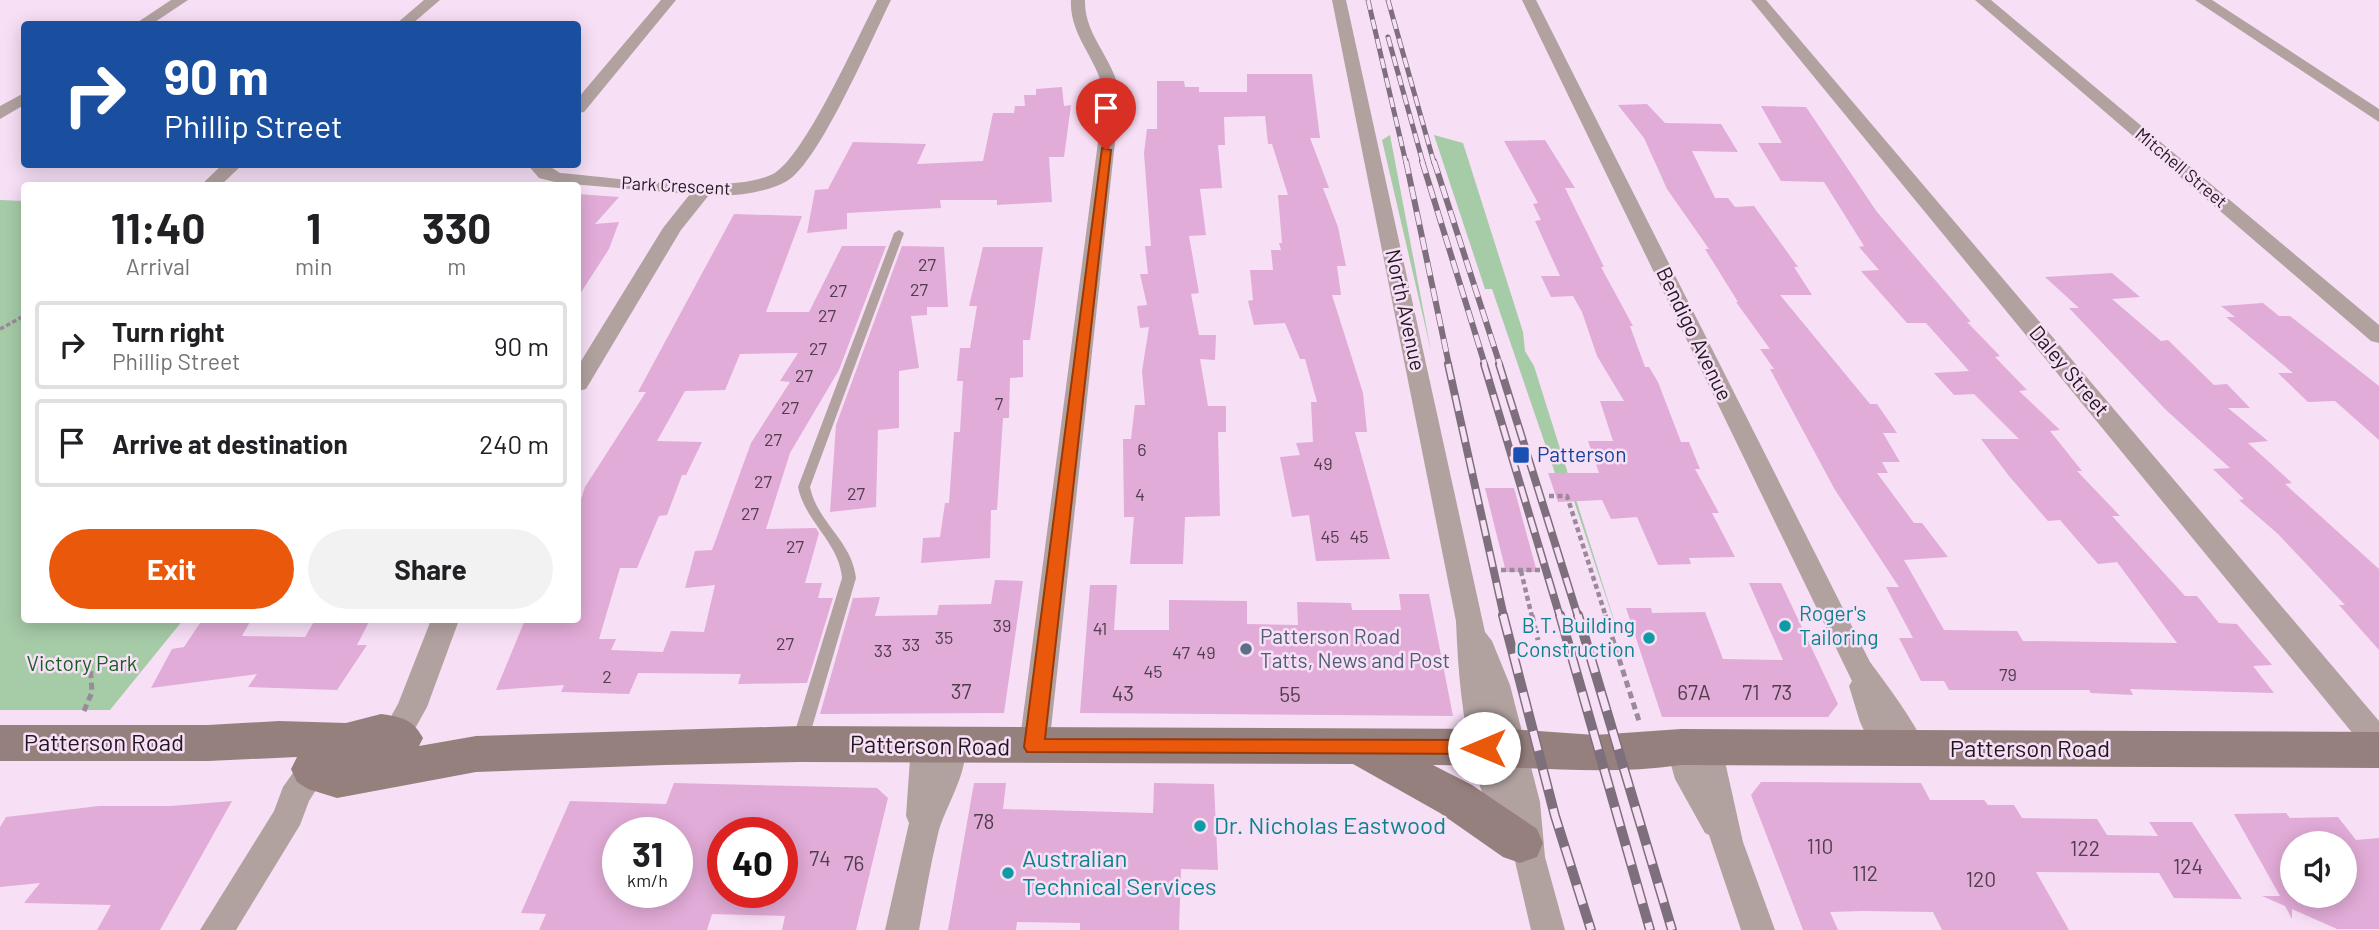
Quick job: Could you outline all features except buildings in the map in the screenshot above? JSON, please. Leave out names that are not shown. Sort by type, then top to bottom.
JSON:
[{"type":"street","points":[[147,21],[181,0]]},
{"type":"street","points":[[407,21],[433,0]]},
{"type":"street","points":[[581,104],[669,0]]},
{"type":"street","name":"Park Crescent","points":[[540,168],[545,174],[559,178],[696,190],[752,186],[781,177],[797,165],[884,0]]},
{"type":"street","points":[[1034,747],[1112,96],[1111,77],[1076,14],[1078,0]]},
{"type":"street","name":"North Avenue","points":[[1339,0],[1470,621],[1473,685],[1497,748],[1524,802],[1524,850],[1548,930]]},
{"type":"street","name":"Bendigo Avenue","points":[[1529,0],[1859,669],[1875,722],[1900,749]]},
{"type":"street","name":"Daley Street","points":[[1758,0],[2376,752]]},
{"type":"street","name":"Mitchell Street","points":[[1982,0],[2379,336]]},
{"type":"street","points":[[2203,0],[2379,117]]},
{"type":"street","points":[[0,114],[21,100]]},
{"type":"street","points":[[214,182],[229,168]]},
{"type":"street","points":[[581,379],[696,190]]},
{"type":"street","points":[[399,736],[444,623]]},
{"type":"street","name":"Patterson Road","points":[[334,766],[381,732],[476,754]]},
{"type":"street","name":"Patterson Road","points":[[0,743],[208,743],[334,766],[476,754],[799,744],[1497,748],[1569,754],[1650,752],[1694,747],[2376,752]]},
{"type":"street","points":[[902,930],[922,831],[944,778],[938,746]]},
{"type":"street","points":[[1694,747],[1691,779],[1727,842],[1758,930]]},
{"type":"street","points":[[1363,748],[1456,800],[1524,850]]},
{"type":"street","points":[[217,930],[289,815],[334,766]]},
{"type":"lane","points":[[799,744],[850,567],[811,513],[805,499],[804,487],[899,233]]},
{"type":"path","points":[[0,329],[21,318]]},
{"type":"path","points":[[1549,496],[1567,496],[1639,721]]},
{"type":"path","points":[[1502,570],[1540,570]]},
{"type":"path","points":[[1521,570],[1538,640]]},
{"type":"path","points":[[83,713],[92,692],[90,661]]},
{"type":"green space","points":[[1390,135],[1431,351],[1382,140]]},
{"type":"green space","points":[[1434,135],[1463,143],[1523,332],[1525,351],[1534,366],[1621,642],[1565,474],[1555,473],[1492,289],[1485,289]]},
{"type":"green space","name":"Victory Park","points":[[0,200],[21,201],[21,623],[181,623],[110,710],[0,710]]},
{"type":"railway","points":[[1368,0],[1406,163]]},
{"type":"railway","points":[[1388,0],[1434,163]]},
{"type":"railway","points":[[1388,37],[1423,163]]},
{"type":"railway","points":[[1406,161],[1449,365]]},
{"type":"railway","points":[[1422,161],[1485,365]]},
{"type":"railway","points":[[1434,161],[1500,365]]},
{"type":"railway","points":[[1448,364],[1504,617]]},
{"type":"railway","points":[[1484,364],[1560,617]]},
{"type":"railway","points":[[1499,364],[1578,617]]},
{"type":"railway","points":[[1503,615],[1555,816],[1591,930]]},
{"type":"railway","points":[[1560,615],[1650,930]]},
{"type":"railway","points":[[1578,615],[1672,930]]},
{"type":"place","name":"Patterson","points":[[1521,455]]},
{"type":"place","name":"Roger's Tailoring","points":[[1785,626]]},
{"type":"place","name":"B.T. Building Construction","points":[[1649,638]]},
{"type":"place","name":"Patterson Road Tatts, News and Post","points":[[1246,649]]},
{"type":"place","name":"Dr. Nicholas Eastwood","points":[[1200,826]]},
{"type":"place","name":"Australian Technical Services","points":[[1008,873]]},
{"type":"route","points":[[1106,150],[1034,747],[1484,748]]}]
